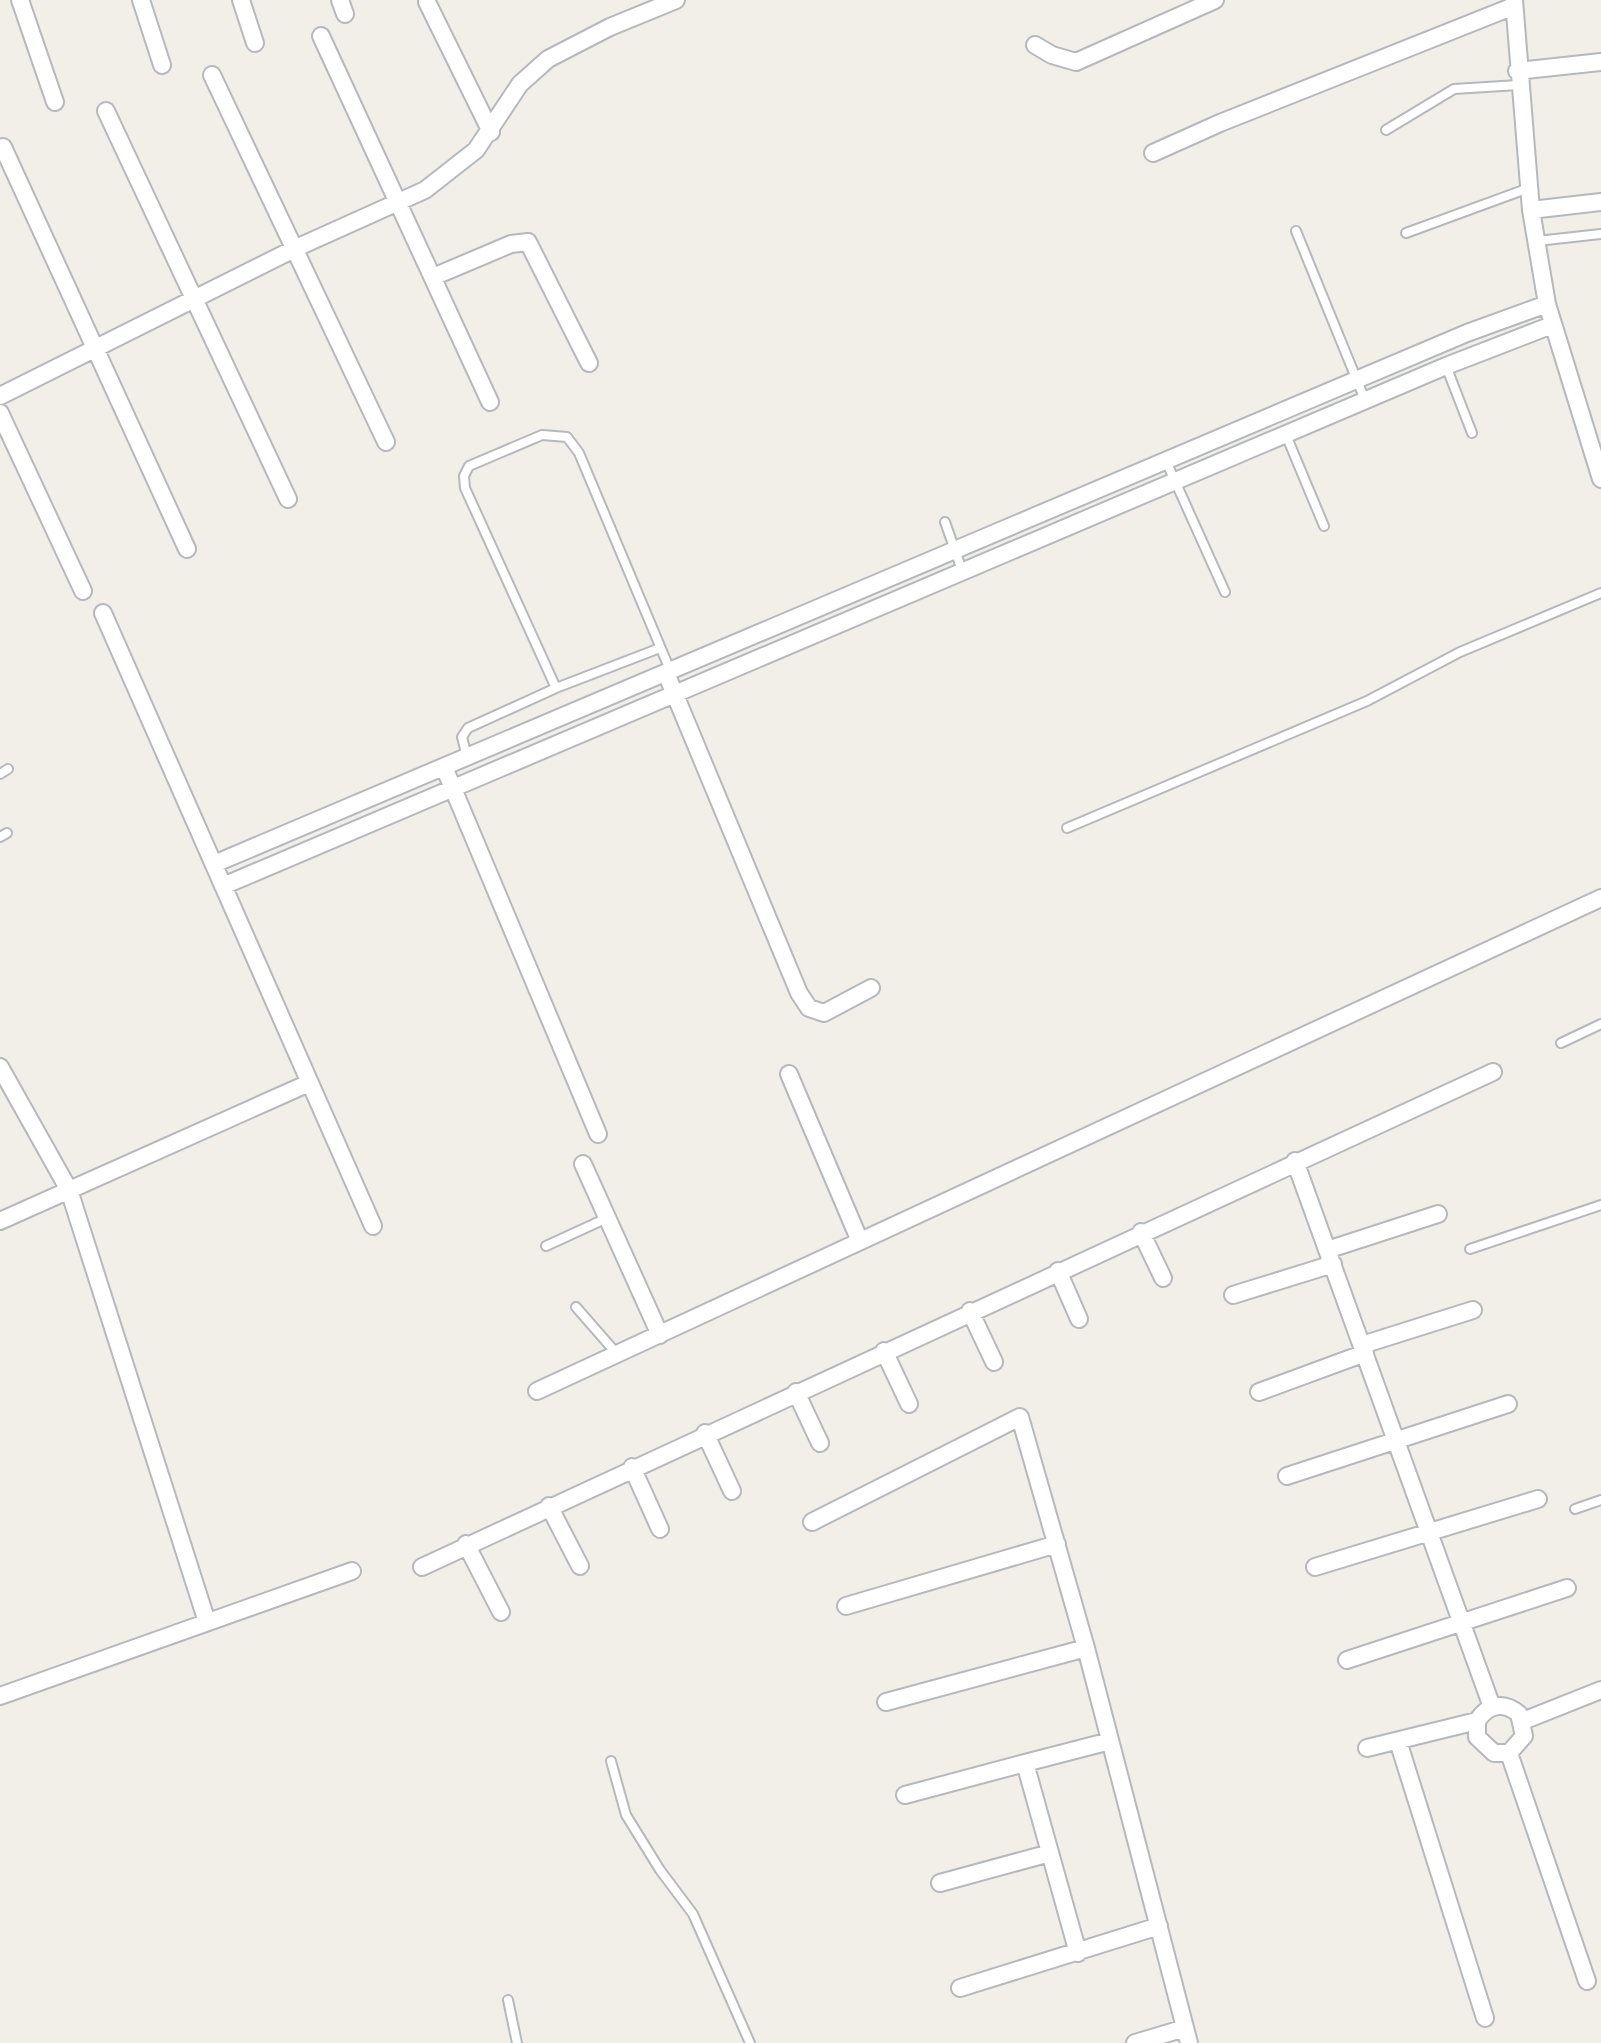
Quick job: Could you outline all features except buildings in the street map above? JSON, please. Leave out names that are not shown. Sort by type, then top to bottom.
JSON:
[{"type":"street","points":[[20,0],[55,102]]},
{"type":"street","points":[[141,0],[162,65]]},
{"type":"street","points":[[241,0],[255,43]]},
{"type":"street","points":[[0,396],[296,248],[443,179],[476,150],[491,132],[520,84],[548,59],[610,27],[676,0]]},
{"type":"street","points":[[1035,45],[1052,55],[1076,62],[1215,0]]},
{"type":"street","points":[[427,2],[491,132]]},
{"type":"street","points":[[1153,153],[1514,3],[1531,210],[1547,304],[1595,440],[1601,479]]},
{"type":"street","points":[[321,36],[490,402]]},
{"type":"street","points":[[1518,78],[1601,62]]},
{"type":"street","points":[[212,75],[386,442]]},
{"type":"street","points":[[106,111],[288,499]]},
{"type":"street","points":[[3,147],[187,549]]},
{"type":"street","points":[[1531,210],[1601,202]]},
{"type":"street","points":[[433,277],[511,244],[528,242],[589,363]]},
{"type":"street","points":[[214,864],[1356,380],[1547,304]]},
{"type":"street","points":[[223,886],[1446,366],[1552,325]]},
{"type":"street","points":[[1478,329],[1487,349]]},
{"type":"street","points":[[0,413],[83,591]]},
{"type":"street","points":[[1015,525],[1024,547]]},
{"type":"street","points":[[845,598],[855,619]]},
{"type":"street","points":[[103,613],[373,1226]]},
{"type":"street","points":[[668,672],[674,695],[809,1008],[824,1013],[871,988]]},
{"type":"street","points":[[444,767],[598,1134]]},
{"type":"street","points":[[537,1391],[859,1239],[1601,898]]},
{"type":"street","points":[[0,1067],[69,1190],[207,1622]]},
{"type":"street","points":[[422,1567],[705,1433],[1493,1072]]},
{"type":"street","points":[[789,1074],[859,1239]]},
{"type":"street","points":[[0,1221],[309,1083]]},
{"type":"street","points":[[1295,1161],[1492,1707]]},
{"type":"street","points":[[583,1164],[660,1335]]},
{"type":"street","points":[[1233,1295],[1438,1214]]},
{"type":"street","points":[[1141,1232],[1163,1278]]},
{"type":"street","points":[[1058,1271],[1079,1319]]},
{"type":"street","points":[[1259,1392],[1364,1349],[1473,1310]]},
{"type":"street","points":[[970,1311],[994,1362]]},
{"type":"street","points":[[884,1351],[909,1404]]},
{"type":"street","points":[[796,1392],[820,1443]]},
{"type":"street","points":[[1287,1476],[1395,1438],[1508,1404]]},
{"type":"street","points":[[812,1522],[1020,1417],[1086,1648],[1187,2036],[1135,2043]]},
{"type":"street","points":[[705,1433],[732,1491]]},
{"type":"street","points":[[632,1467],[660,1529]]},
{"type":"street","points":[[1315,1567],[1538,1499]]},
{"type":"street","points":[[549,1506],[580,1566]]},
{"type":"street","points":[[466,1544],[501,1612]]},
{"type":"street","points":[[846,1606],[1057,1544]]},
{"type":"street","points":[[0,1696],[352,1571]]},
{"type":"street","points":[[1347,1660],[1567,1588]]},
{"type":"street","points":[[886,1702],[1086,1648]]},
{"type":"street","points":[[1523,1721],[1600,1693]]},
{"type":"street","points":[[1367,1748],[1477,1721],[1492,1707],[1513,1708],[1523,1721],[1521,1743],[1509,1753],[1494,1753],[1481,1745],[1477,1737],[1477,1721]]},
{"type":"street","points":[[905,1795],[1110,1741]]},
{"type":"street","points":[[1398,1741],[1485,2018]]},
{"type":"street","points":[[1509,1753],[1587,1981]]},
{"type":"street","points":[[1025,1763],[1078,1953]]},
{"type":"street","points":[[940,1883],[1050,1853]]},
{"type":"street","points":[[960,1988],[1159,1926]]},
{"type":"lane","points":[[1386,130],[1454,89],[1518,78]]},
{"type":"lane","points":[[1406,233],[1529,188]]},
{"type":"lane","points":[[1296,231],[1365,401]]},
{"type":"lane","points":[[1536,241],[1601,234]]},
{"type":"lane","points":[[1446,366],[1472,433]]},
{"type":"lane","points":[[556,688],[465,488],[464,476],[469,466],[542,435],[567,437],[579,453],[668,672]]},
{"type":"lane","points":[[1286,435],[1324,526]]},
{"type":"lane","points":[[1166,461],[1225,592]]},
{"type":"lane","points":[[945,522],[963,573]]},
{"type":"lane","points":[[1067,828],[1367,701],[1460,652],[1601,593]]},
{"type":"lane","points":[[467,757],[462,737],[468,728],[556,688],[660,648]]},
{"type":"lane","points":[[1561,1043],[1601,1024]]},
{"type":"lane","points":[[1470,1249],[1601,1205]]},
{"type":"lane","points":[[546,1246],[607,1218]]},
{"type":"lane","points":[[576,1307],[618,1354]]},
{"type":"lane","points":[[1575,1509],[1601,1500]]},
{"type":"lane","points":[[611,1761],[626,1815],[660,1870],[693,1914],[750,2043]]},
{"type":"lane","points":[[508,2000],[517,2043]]}]
